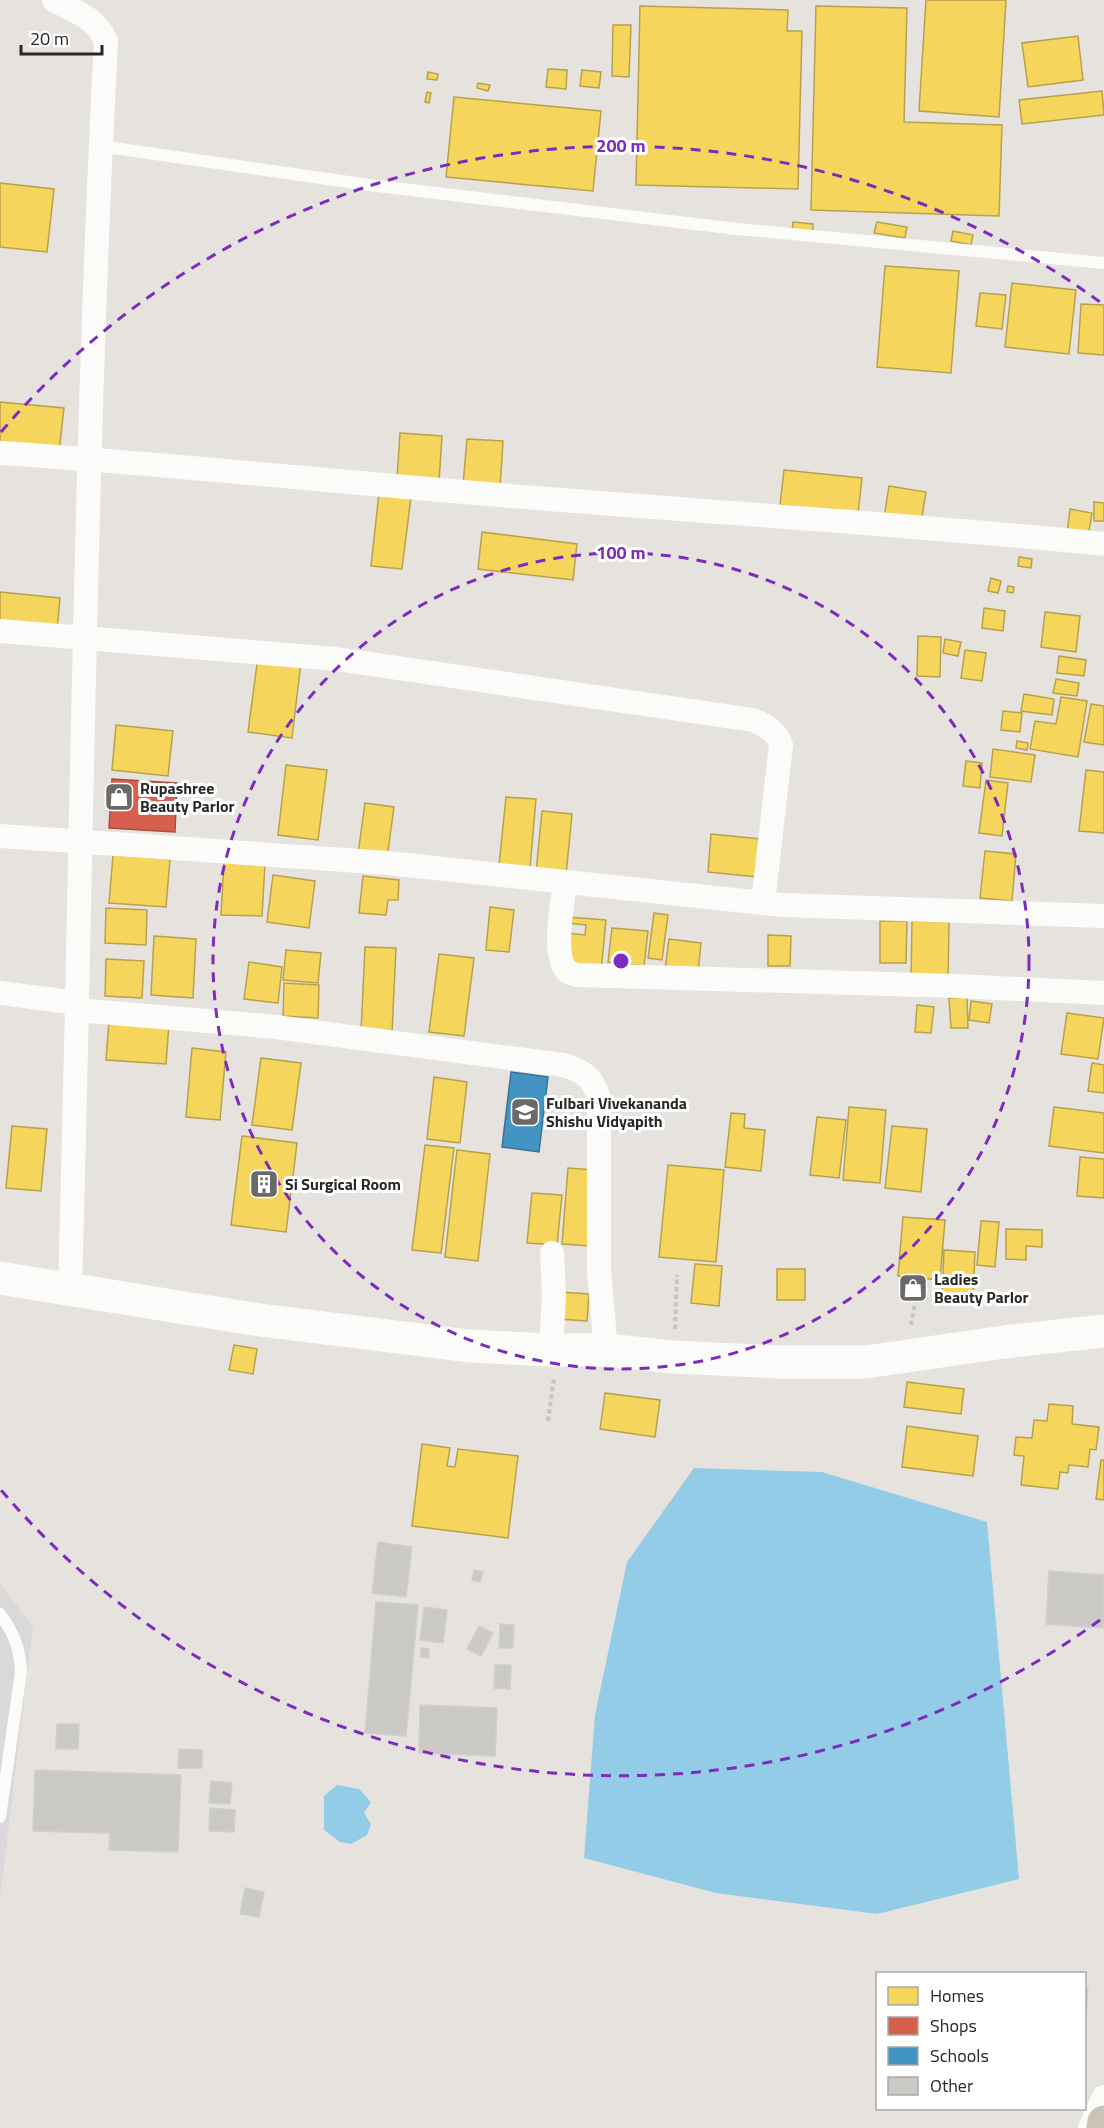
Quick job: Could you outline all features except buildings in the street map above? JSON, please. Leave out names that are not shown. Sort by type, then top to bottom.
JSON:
[{"type":"highway","points":[[1103,2128],[1104,2122]]},
{"type":"main road","points":[[0,1278],[264,1320],[469,1346],[555,1351],[606,1350],[673,1357],[778,1362],[866,1362],[1004,1342],[1103,1333]]},
{"type":"street","points":[[54,0],[92,19],[102,31],[106,41],[94,282],[70,1288]]},
{"type":"street","points":[[0,453],[548,499],[991,532],[1104,544]]},
{"type":"street","points":[[0,631],[336,659],[753,720],[767,726],[777,735],[781,745],[763,903]]},
{"type":"street","points":[[0,836],[388,863],[763,903],[1104,916]]},
{"type":"street","points":[[565,882],[559,946],[561,961],[568,972],[577,975],[956,986],[1104,993]]},
{"type":"street","points":[[0,993],[78,1007],[276,1027],[563,1065],[585,1073],[595,1085],[599,1099],[599,1271],[606,1350]]},
{"type":"street","points":[[552,1253],[555,1351]]},
{"type":"street","points":[[1090,2128],[1104,2097]]},
{"type":"lane","points":[[100,146],[369,185],[726,228],[1104,263]]},
{"type":"lane","points":[[0,1614],[11,1628],[17,1643],[21,1672],[0,1817]]},
{"type":"path","points":[[673,1357],[677,1275]]},
{"type":"path","points":[[548,1421],[555,1351]]},
{"type":"shaded area","points":[[0,1584],[33,1626],[0,1898]]},
{"type":"water","points":[[694,1468],[822,1472],[987,1522],[1019,1879],[877,1914],[716,1893],[584,1858],[595,1715],[627,1562]]},
{"type":"water","points":[[337,1785],[359,1789],[371,1802],[364,1813],[371,1824],[367,1835],[351,1844],[340,1842],[324,1830],[324,1796]]},
{"type":"place","name":"Rupashree Beauty Parlor","points":[[119,797]]},
{"type":"place","name":"Fulbari Vivekananda Shishu Vidyapith","points":[[525,1112]]},
{"type":"place","name":"Si Surgical Room","points":[[264,1184]]},
{"type":"place","name":"Ladies Beauty Parlor","points":[[913,1288]]}]
